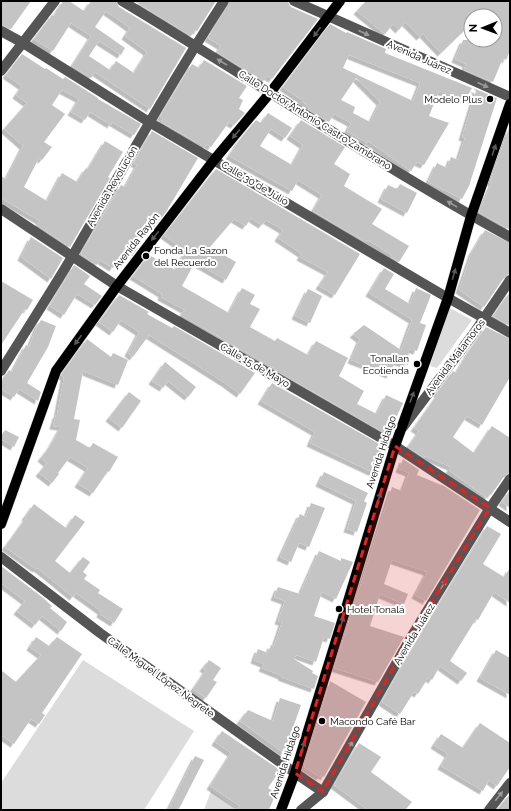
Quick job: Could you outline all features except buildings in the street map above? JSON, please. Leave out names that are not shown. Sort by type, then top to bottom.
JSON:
[{"type":"main road","name":"Avenida Rayón","points":[[1,524],[56,371],[117,286],[214,160],[270,93],[340,1]]},
{"type":"main road","name":"Avenida Hidalgo","points":[[281,810],[295,773],[395,446],[448,298],[471,216],[510,104]]},
{"type":"street","points":[[1,72],[55,1]]},
{"type":"street","name":"Calle Doctor Antonio Castro Zambrano","points":[[122,1],[471,216],[510,237]]},
{"type":"street","name":"Avenida Revolución","points":[[1,371],[72,256],[195,45],[224,1]]},
{"type":"street","name":"Avenida Juárez","points":[[294,1],[510,97]]},
{"type":"street","name":"Calle 30 de Julio","points":[[1,31],[23,43],[149,122],[510,333]]},
{"type":"street","name":"Calle 15 de Mayo","points":[[1,208],[117,286],[395,446],[510,522]]},
{"type":"street","name":"Avenida Matamoros","points":[[399,434],[484,319],[510,280]]},
{"type":"street","name":"Avenida Juárez","points":[[323,792],[413,634],[490,508],[510,479]]},
{"type":"street","name":"Calle Miguel López Negrete","points":[[1,557],[100,634],[323,792]]},
{"type":"street","points":[[489,810],[510,783]]},
{"type":"street","points":[[301,810],[323,792]]},
{"type":"highlighted area","points":[[395,446],[490,508],[413,634],[323,792],[295,773]]},
{"type":"shaded area","points":[[448,307],[472,320],[437,368],[430,366]]},
{"type":"shaded area","points":[[83,660],[194,731],[144,810],[1,810],[1,783]]},
{"type":"shaded area","points":[[211,791],[235,808],[234,810],[204,810]]},
{"type":"place","name":"Modelo Plus","points":[[490,99]]},
{"type":"place","name":"Fonda La Sazon del Recuerdo","points":[[146,256]]},
{"type":"place","name":"Tonallan Ecotienda","points":[[417,364]]},
{"type":"place","name":"Hotel Tonalá","points":[[339,609]]},
{"type":"place","name":"Macondo Café Bar","points":[[322,721]]}]
